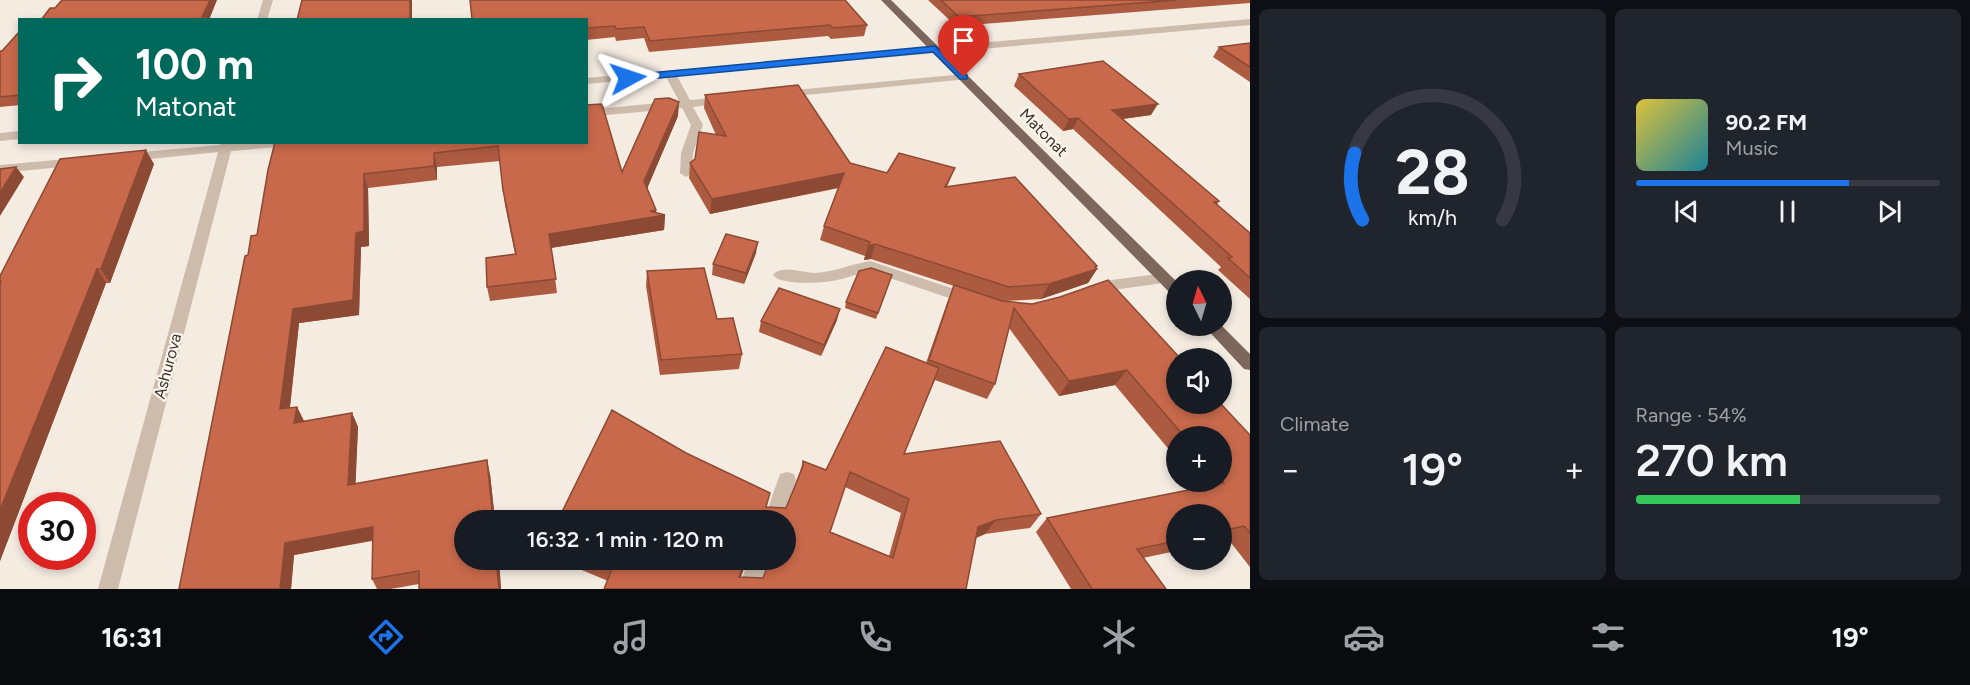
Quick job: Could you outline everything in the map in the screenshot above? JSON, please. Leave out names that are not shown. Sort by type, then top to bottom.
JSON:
[{"type":"main road","name":"Matonat","points":[[886,0],[1165,278]]},
{"type":"main road","points":[[1222,336],[1250,364]]},
{"type":"street","points":[[263,18],[268,0]]},
{"type":"street","points":[[588,81],[1250,22]]},
{"type":"street","points":[[670,74],[697,125],[687,153],[686,173]]},
{"type":"street","points":[[778,95],[964,77]]},
{"type":"street","points":[[588,114],[733,99]]},
{"type":"street","points":[[0,137],[18,135]]},
{"type":"street","points":[[118,159],[258,144]]},
{"type":"street","name":"Ashurova","points":[[108,589],[226,146]]},
{"type":"street","points":[[0,170],[95,161]]},
{"type":"street","points":[[780,275],[816,278],[838,275],[861,266],[870,266],[990,307]]},
{"type":"street","points":[[1082,294],[1104,286],[1165,278]]},
{"type":"street","points":[[776,510],[787,480]]},
{"type":"street","points":[[748,589],[755,570]]},
{"type":"building","points":[[62,0],[210,0],[202,17],[207,16],[206,18],[42,18],[50,8],[55,8]]},
{"type":"building","points":[[302,0],[410,0],[410,18],[298,18]]},
{"type":"building","points":[[470,0],[845,0],[867,25],[833,28],[830,25],[650,41],[644,27],[588,28],[588,18],[472,18]]},
{"type":"building","points":[[941,0],[1177,0],[959,17]]},
{"type":"building","points":[[18,33],[18,95],[0,97],[0,51]]},
{"type":"building","points":[[1250,43],[1250,67],[1219,47]]},
{"type":"building","points":[[1103,61],[1158,104],[1112,110],[1219,201],[1214,202],[1250,233],[1250,278],[1228,258],[1232,257],[1078,118],[1069,119],[1019,74]]},
{"type":"building","points":[[798,85],[850,163],[887,173],[899,153],[955,168],[945,187],[1015,177],[1097,266],[1095,267],[1097,269],[1049,284],[1009,287],[875,244],[868,246],[870,242],[824,226],[844,173],[712,199],[690,163],[695,159],[699,132],[726,136],[705,95]]},
{"type":"building","points":[[669,98],[679,102],[644,181],[656,210],[650,211],[665,215],[549,234],[556,279],[487,287],[486,258],[516,254],[503,190],[498,146],[434,153],[434,166],[364,174],[364,231],[356,233],[353,300],[293,309],[280,409],[297,407],[294,423],[352,413],[348,485],[487,460],[492,510],[454,510],[454,570],[497,570],[499,589],[419,589],[419,571],[372,579],[373,527],[285,543],[280,589],[179,589],[245,256],[248,255],[251,236],[257,235],[274,144],[588,144],[588,105],[602,104],[622,172],[655,99]]},
{"type":"building","points":[[146,150],[101,269],[97,269],[0,510],[0,276],[60,159]]},
{"type":"building","points":[[16,167],[0,193],[0,169]]},
{"type":"building","points":[[726,234],[758,242],[746,273],[713,264]]},
{"type":"building","points":[[704,268],[717,319],[733,318],[742,354],[661,360],[647,271]]},
{"type":"building","points":[[871,268],[892,275],[878,313],[846,302],[859,271]]},
{"type":"building","points":[[1108,280],[1171,348],[1166,348],[1166,414],[1230,414],[1250,435],[1250,533],[1244,526],[1232,529],[1232,504],[1166,504],[1166,543],[1137,549],[1166,589],[1092,589],[1047,518],[1178,492],[1232,492],[1232,426],[1175,426],[1127,370],[1069,381],[1014,308],[995,384],[929,360],[954,285],[1002,301],[1032,304]]},
{"type":"building","points":[[779,288],[840,309],[824,345],[761,321]]},
{"type":"building","points":[[886,347],[939,368],[904,454],[1000,441],[1041,514],[996,520],[978,527],[966,589],[604,589],[612,570],[742,570],[739,577],[763,578],[766,570],[796,570],[796,510],[563,510],[612,410],[686,453],[770,493],[766,507],[786,508],[803,461],[826,470]],"holes":[[[850,472],[909,499],[893,558],[830,532]]]},
{"type":"route","points":[[628,78],[935,49],[964,77]]}]
